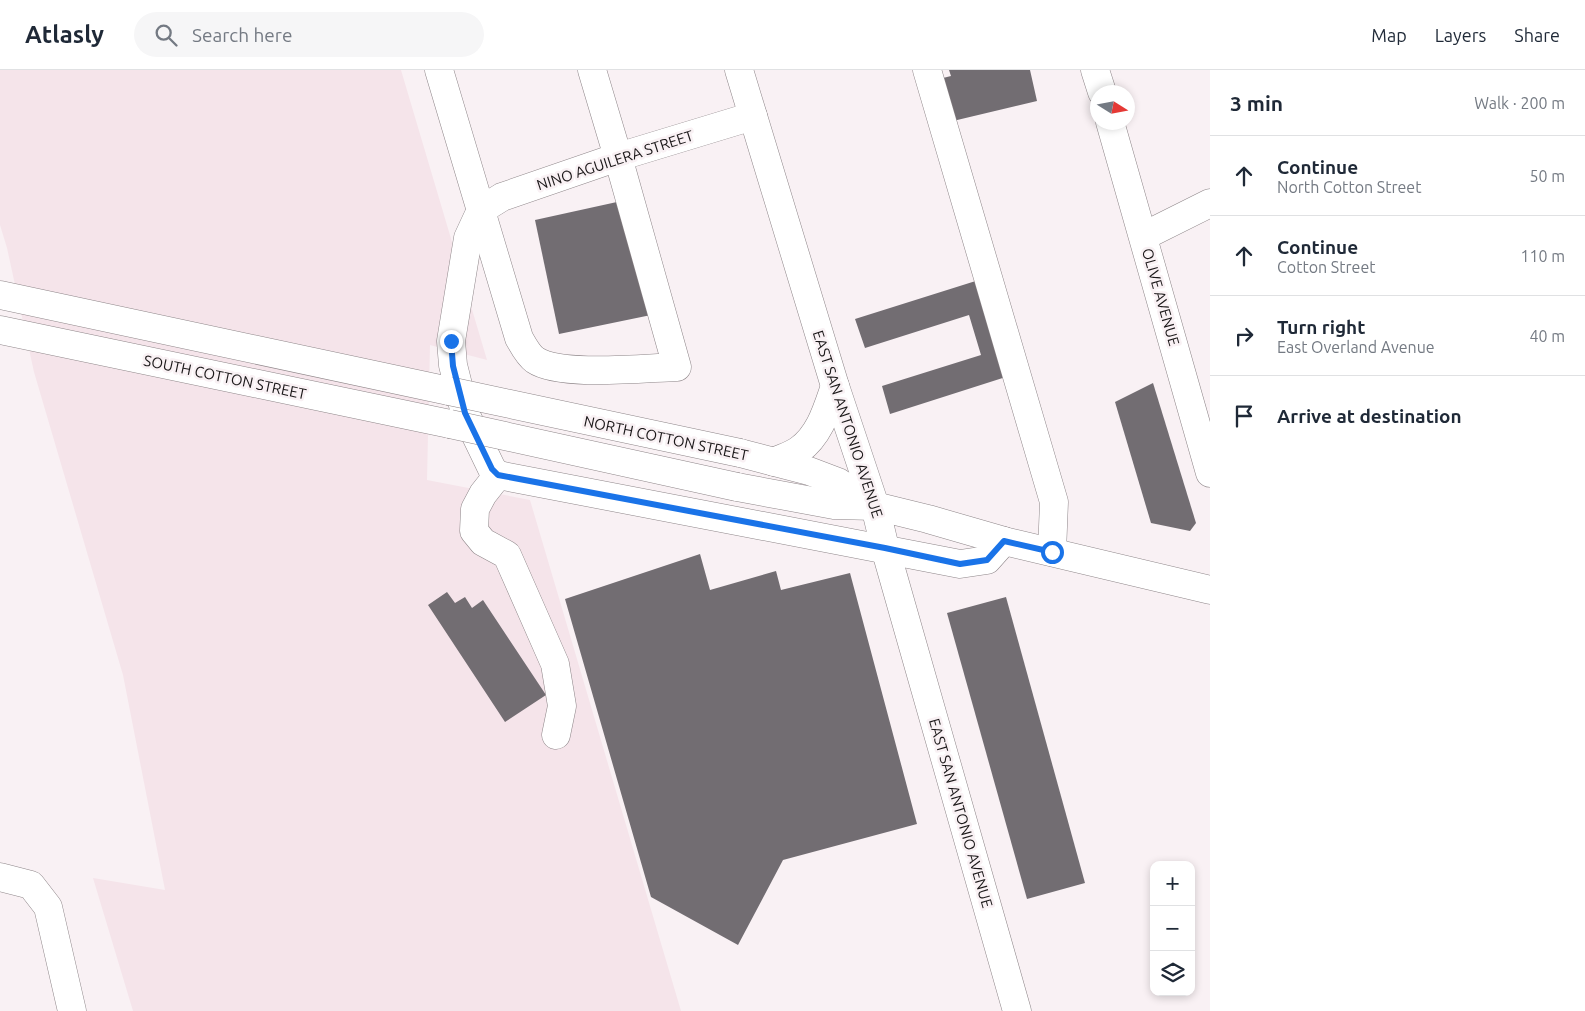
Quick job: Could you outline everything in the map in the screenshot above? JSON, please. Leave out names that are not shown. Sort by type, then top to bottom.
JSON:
[{"type":"street","points":[[439,70],[518,338],[534,359],[551,368],[570,370],[677,367],[592,70]]},
{"type":"street","name":"EAST SAN ANTONIO AVENUE","points":[[739,70],[834,386],[875,506],[885,548],[1017,1011]]},
{"type":"street","points":[[927,70],[1054,502],[1052,552]]},
{"type":"street","name":"NINO AGUILERA STREET","points":[[481,210],[502,197],[618,157],[753,116]]},
{"type":"street","name":"OLIVE AVENUE","points":[[1112,130],[1210,473]]},
{"type":"street","points":[[1144,236],[1210,203]]},
{"type":"street","points":[[481,210],[468,238],[451,341],[453,366],[465,413],[492,469],[498,475],[885,548],[960,564],[987,560],[1004,541]]},
{"type":"street","name":"NORTH COTTON STREET","points":[[0,295],[740,453],[809,470],[838,482],[875,506]]},
{"type":"street","name":"SOUTH COTTON STREET","points":[[0,330],[450,424]]},
{"type":"street","points":[[774,462],[799,450],[810,440],[822,423],[834,386]]},
{"type":"street","name":"NORTH COTTON STREET","points":[[450,424],[737,487],[834,505],[875,506],[1004,541],[1210,590]]},
{"type":"street","points":[[498,475],[483,494],[475,509],[474,531],[483,542],[507,555],[555,664],[562,706],[556,735]]},
{"type":"street","points":[[0,877],[31,885],[48,907],[72,1011]]},
{"type":"shaded area","points":[[0,70],[401,70],[487,360],[430,345],[427,480],[530,500],[681,1011],[133,1011],[93,878],[165,890],[123,675],[34,372],[7,248],[0,225]]},
{"type":"building","points":[[949,70],[1030,70],[1037,101],[953,121],[943,78],[951,76]]},
{"type":"building","points":[[626,200],[651,315],[559,334],[535,220]]},
{"type":"building","points":[[982,279],[1012,375],[890,414],[882,386],[981,355],[969,315],[865,348],[855,319]]},
{"type":"building","points":[[1153,383],[1196,523],[1190,531],[1151,523],[1115,402]]},
{"type":"building","points":[[700,554],[710,590],[776,571],[781,590],[850,573],[917,824],[783,860],[738,945],[651,897],[565,599]]},
{"type":"building","points":[[447,592],[455,603],[465,597],[472,608],[483,600],[546,695],[505,722],[428,605]]},
{"type":"building","points":[[1006,597],[1085,883],[1027,899],[947,613]]},
{"type":"route","points":[[451,341],[453,366],[465,413],[492,469],[498,475],[885,548],[960,564],[987,560],[1004,541],[1052,552]]}]
